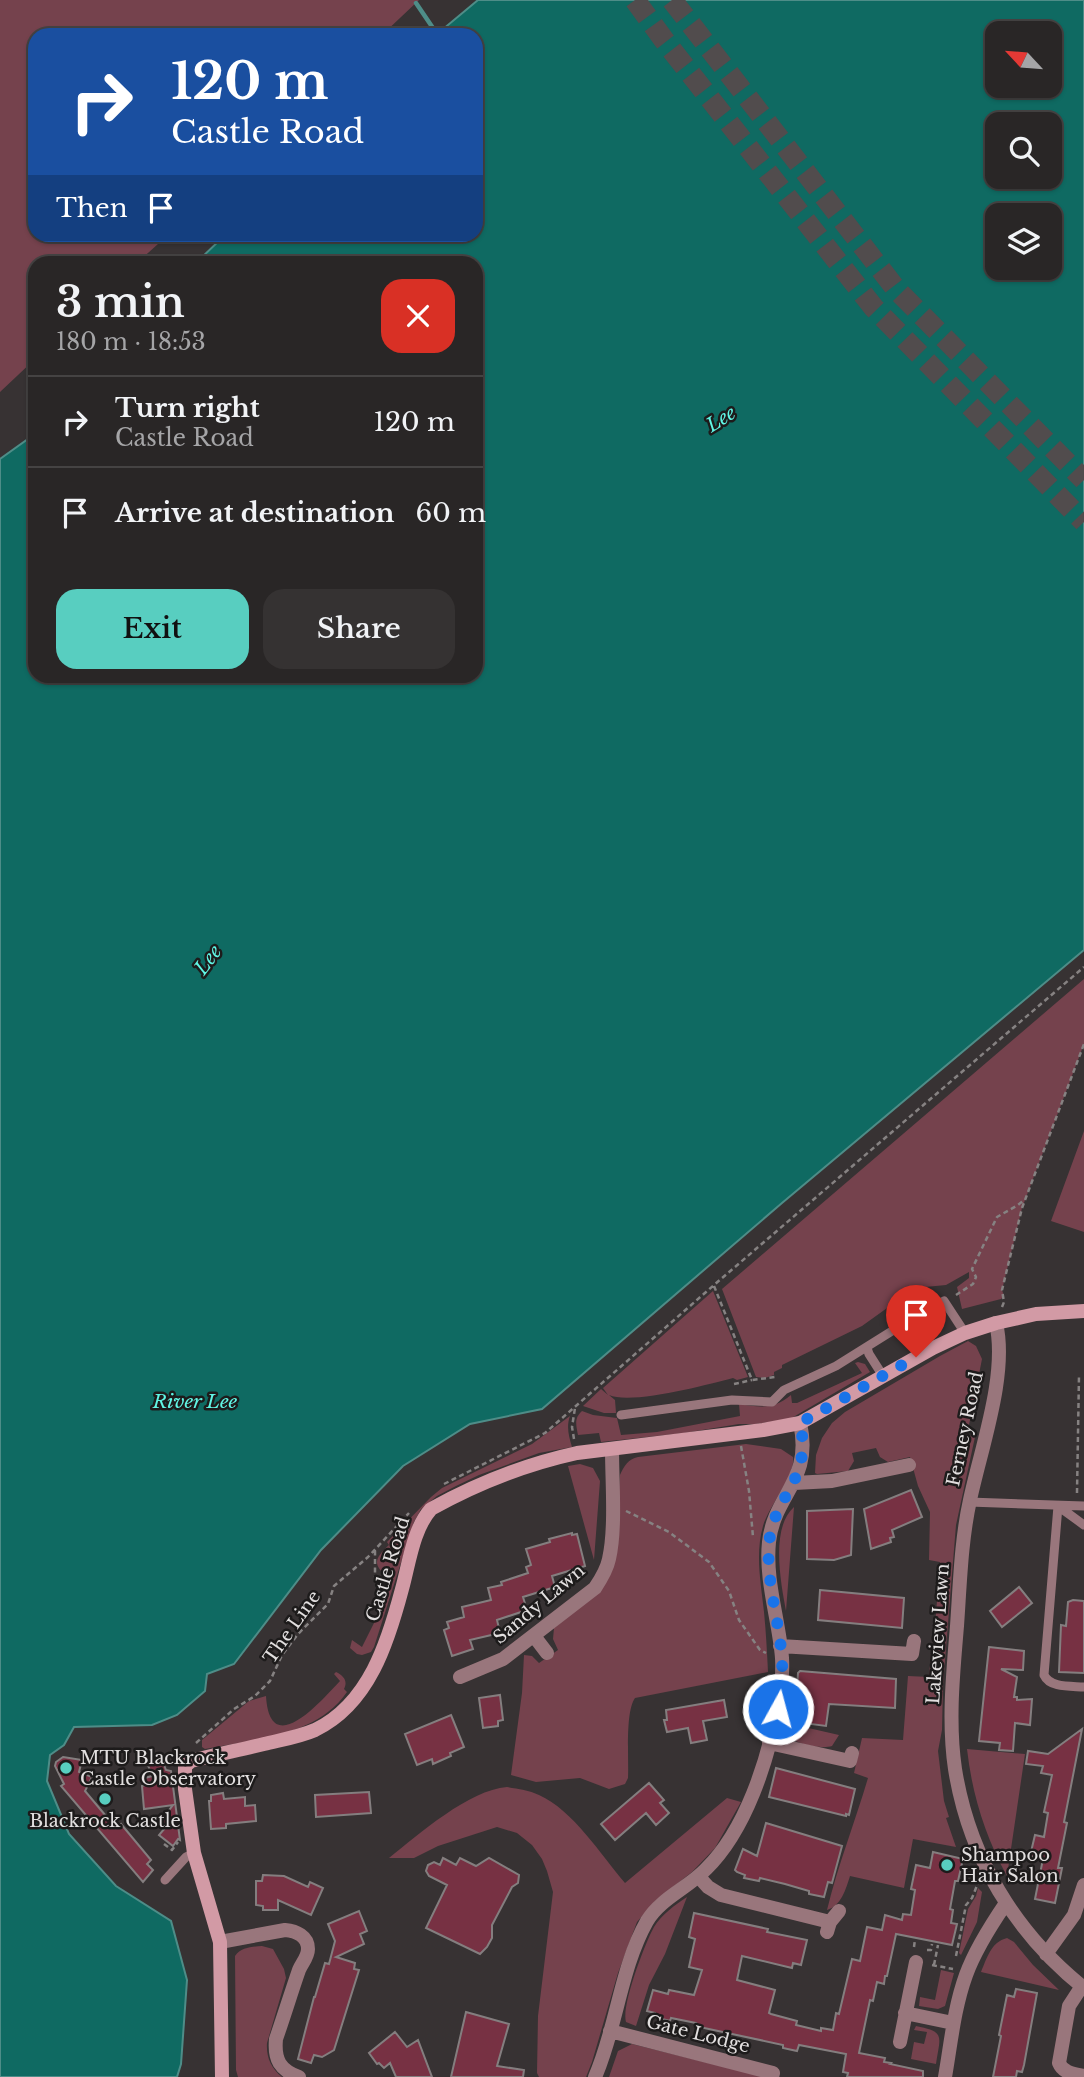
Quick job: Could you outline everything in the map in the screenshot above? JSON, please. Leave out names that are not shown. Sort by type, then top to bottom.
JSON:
[{"type":"street","name":"Castle Road","points":[[222,2077],[219,1942],[194,1853],[184,1777],[186,1766],[191,1761],[314,1730],[337,1715],[362,1689],[380,1656],[418,1533],[431,1509],[535,1463],[578,1453],[764,1430],[800,1423],[933,1348],[965,1333],[1036,1314],[1084,1311]]},
{"type":"street","name":"Ferney Road","points":[[969,1502],[996,1384],[999,1344],[996,1323]]},
{"type":"street","points":[[595,2077],[632,1957],[646,1923],[666,1900],[699,1877],[722,1850],[744,1814],[769,1743],[780,1692],[781,1653],[770,1576],[769,1542],[776,1516],[794,1483],[802,1461],[803,1437],[800,1423]]},
{"type":"street","name":"Sandy Lawn","points":[[460,1677],[503,1659],[595,1588],[600,1581],[610,1558],[612,1449]]},
{"type":"street","points":[[794,1483],[832,1481],[909,1465]]},
{"type":"street","name":"Lakeview Lawn","points":[[969,1502],[963,1540],[953,1686],[952,1734],[955,1769],[978,1850],[1006,1903]]},
{"type":"street","points":[[534,1636],[547,1653]]},
{"type":"street","points":[[781,1653],[912,1654],[914,1641]]},
{"type":"street","points":[[769,1743],[850,1761],[852,1753]]},
{"type":"street","points":[[699,1877],[721,1895],[832,1922]]},
{"type":"street","points":[[1046,1954],[1074,1915],[1084,1885]]},
{"type":"street","points":[[945,2077],[953,2023],[967,1972],[1006,1903],[1046,1954],[1083,1987],[1069,2006],[1059,2063],[1068,2073],[1084,2076]]},
{"type":"street","points":[[219,1942],[285,1930],[303,1937],[308,1948],[307,1953],[274,2051],[284,2070],[299,2077]]},
{"type":"street","points":[[900,2042],[916,1962]]},
{"type":"street","points":[[905,2013],[953,2023]]},
{"type":"street","name":"Gate Lodge","points":[[610,2031],[773,2073],[772,2077]]},
{"type":"lane","points":[[621,1415],[732,1400],[772,1402],[784,1390],[836,1366],[944,1301],[965,1333]]},
{"type":"lane","points":[[867,1348],[883,1376]]},
{"type":"lane","points":[[969,1502],[1084,1506],[1084,1499]]},
{"type":"lane","points":[[1058,1506],[1084,1525]]},
{"type":"lane","points":[[1058,1506],[1044,1675],[1051,1684],[1084,1687]]},
{"type":"lane","points":[[165,1880],[186,1857],[194,1853]]},
{"type":"path","points":[[578,1453],[572,1427],[575,1408],[619,1367],[1084,967]]},
{"type":"path","points":[[996,1323],[1004,1302],[1002,1290],[1022,1208],[1084,1044]]},
{"type":"path","points":[[944,1301],[973,1284],[976,1278],[972,1269],[997,1217],[1018,1205],[1028,1194]]},
{"type":"path","points":[[714,1285],[752,1381]]},
{"type":"path","points":[[1072,1497],[1076,1495],[1077,1487],[1079,1375]]},
{"type":"path","points":[[734,1384],[775,1377]]},
{"type":"path","points":[[740,1443],[754,1538]]},
{"type":"path","points":[[612,1503],[669,1532],[709,1562],[729,1591],[739,1620],[760,1650],[781,1653]]},
{"type":"path","name":"The Line","points":[[195,1744],[234,1709],[266,1686],[298,1634],[328,1604],[334,1586],[375,1550],[374,1581]]},
{"type":"path","points":[[956,1956],[966,1905],[975,1892],[978,1879]]},
{"type":"path","points":[[934,1965],[938,1945]]},
{"type":"path","points":[[916,1962],[967,1972]]},
{"type":"shaded area","points":[[0,0],[419,0],[389,28],[28,28],[28,242],[160,242],[145,256],[28,256],[28,366],[0,392]]},
{"type":"shaded area","points":[[1084,979],[1084,1044],[1022,1208],[1002,1290],[1004,1296],[962,1309],[957,1287],[969,1278],[969,1272],[946,1285],[915,1288],[862,1326],[782,1365],[774,1375],[756,1377],[722,1289]]},
{"type":"shaded area","points":[[1084,1131],[1084,1232],[1051,1221]]},
{"type":"shaded area","points":[[713,1291],[748,1377],[651,1396],[634,1398],[609,1395],[615,1400],[616,1413],[604,1413],[583,1406],[601,1389],[608,1395],[603,1388]]},
{"type":"shaded area","points":[[968,1341],[976,1346],[982,1359],[967,1435],[975,1437],[956,1525],[942,1730],[938,1751],[944,1801],[949,1817],[946,1818],[956,1847],[913,1839],[904,1888],[850,1876],[839,1901],[827,1910],[868,1778],[854,1773],[862,1738],[903,1740],[908,1676],[929,1677],[940,1562],[929,1560],[930,1512],[918,1486],[910,1457],[888,1462],[880,1457],[876,1448],[852,1453],[854,1461],[848,1471],[817,1474],[816,1455],[822,1438],[832,1423],[845,1412]]},
{"type":"shaded area","points":[[855,1363],[865,1364],[870,1372],[790,1419],[601,1442],[599,1433],[578,1435],[577,1419],[582,1411],[617,1418],[621,1435],[657,1432],[740,1416],[739,1404],[772,1405],[791,1395],[792,1403],[797,1403],[862,1373]]},
{"type":"shaded area","points":[[570,1416],[568,1428],[572,1447],[539,1453],[479,1475],[437,1496],[421,1509],[414,1522],[374,1647],[371,1652],[362,1655],[350,1648],[352,1640],[362,1647],[378,1615],[389,1578],[377,1562],[380,1554],[389,1545],[387,1542],[442,1488],[532,1444]]},
{"type":"shaded area","points":[[746,1444],[781,1449],[793,1457],[790,1472],[766,1518],[759,1547],[768,1672],[635,1698],[630,1714],[628,1778],[625,1784],[609,1789],[580,1778],[536,1782],[511,1775],[522,1693],[524,1655],[532,1656],[539,1663],[558,1650],[553,1639],[554,1628],[601,1590],[617,1524],[620,1475],[625,1466],[638,1457]]},
{"type":"shaded area","points":[[580,1464],[593,1468],[600,1481],[594,1560],[568,1466]]},
{"type":"shaded area","points":[[794,1507],[786,1611],[780,1572],[780,1542],[782,1528]]},
{"type":"shaded area","points":[[336,1672],[344,1679],[344,1689],[347,1692],[334,1707],[319,1718],[283,1734],[205,1749],[202,1747],[202,1740],[249,1701],[266,1696],[270,1715],[277,1724],[286,1725],[297,1720],[309,1712],[340,1681],[334,1674]]},
{"type":"shaded area","points":[[793,1694],[791,1724],[839,1735],[832,1746],[807,1745],[784,1734]]},
{"type":"shaded area","points":[[967,1749],[1025,1754],[1007,1876],[992,1846],[981,1814]]},
{"type":"shaded area","points":[[507,1787],[535,1793],[563,1811],[586,1834],[625,1883],[727,1798],[741,1802],[715,1848],[692,1872],[655,1901],[637,1922],[618,1973],[586,2077],[539,2077],[537,2073],[538,2016],[553,1892],[542,1859],[532,1845],[517,1833],[497,1827],[438,1846],[414,1858],[389,1858],[461,1804],[492,1790]]},
{"type":"shaded area","points":[[978,1888],[982,1892],[977,1922],[961,1955],[959,1953],[968,1909]]},
{"type":"shaded area","points":[[687,1897],[665,1954],[649,1985],[636,2026],[626,2022],[630,1989],[650,1935],[661,1918]]},
{"type":"shaded area","points":[[1007,1938],[1014,1942],[1059,1990],[981,1972],[993,1947]]},
{"type":"shaded area","points":[[262,1946],[273,1949],[286,1978],[267,2043],[270,2062],[282,2077],[238,2077],[235,1956],[244,1949]]},
{"type":"shaded area","points":[[941,1970],[954,1973],[945,2006],[938,2009],[919,2006],[920,1997],[935,2000]]},
{"type":"shaded area","points":[[916,2026],[937,2033],[939,2047],[936,2064],[911,2059],[914,2042],[924,2044],[927,2032],[914,2030]]},
{"type":"shaded area","points":[[632,2044],[765,2077],[609,2077],[618,2051]]},
{"type":"water","points":[[478,0],[1084,0],[1084,950],[782,1203],[542,1409],[470,1424],[403,1466],[321,1550],[234,1664],[207,1674],[205,1691],[177,1715],[152,1725],[74,1727],[64,1745],[50,1755],[47,1781],[69,1834],[116,1886],[171,1921],[187,1980],[181,2064],[177,2077],[0,2077],[0,459],[28,439],[28,683],[483,683],[483,256],[203,256],[218,242],[483,242],[483,28],[444,28]]},
{"type":"building","points":[[911,1490],[922,1517],[892,1530],[894,1537],[890,1538],[891,1542],[871,1549],[864,1509]]},
{"type":"building","points":[[853,1509],[851,1555],[834,1560],[807,1559],[807,1511]]},
{"type":"building","points":[[572,1533],[577,1534],[585,1566],[552,1576],[555,1587],[523,1597],[527,1610],[497,1620],[500,1633],[470,1640],[473,1649],[452,1656],[444,1630],[449,1628],[447,1622],[464,1617],[462,1607],[491,1600],[488,1588],[502,1585],[501,1582],[528,1573],[526,1567],[531,1565],[526,1549]]},
{"type":"building","points":[[1019,1587],[1032,1603],[1002,1627],[990,1611]]},
{"type":"building","points":[[820,1590],[904,1598],[902,1628],[818,1620]]},
{"type":"building","points":[[1084,1601],[1084,1673],[1059,1672],[1061,1625],[1066,1626],[1068,1602]]},
{"type":"building","points":[[989,1647],[1024,1651],[1023,1670],[1001,1669],[1017,1677],[1014,1697],[1017,1697],[1017,1700],[1032,1699],[1030,1725],[1015,1723],[1013,1751],[999,1750],[1000,1743],[979,1741]]},
{"type":"building","points":[[800,1671],[896,1679],[895,1708],[829,1704],[826,1726],[795,1722]]},
{"type":"building","points":[[500,1695],[503,1720],[498,1721],[498,1726],[483,1728],[479,1698]]},
{"type":"building","points":[[724,1700],[727,1717],[703,1721],[707,1740],[691,1743],[688,1728],[667,1732],[664,1720],[667,1720],[666,1710]]},
{"type":"building","points":[[451,1715],[464,1747],[433,1764],[432,1759],[417,1765],[405,1734]]},
{"type":"building","points":[[1082,1729],[1064,1822],[1067,1823],[1058,1868],[1062,1868],[1055,1903],[1035,1899],[1043,1859],[1030,1856],[1035,1835],[1044,1837],[1048,1813],[1044,1812],[1052,1775],[1041,1773],[1043,1766],[1026,1764],[1028,1751],[1048,1754]]},
{"type":"building","points":[[63,1757],[82,1760],[79,1772],[92,1777],[85,1791],[116,1828],[121,1824],[151,1860],[147,1864],[153,1870],[143,1882],[61,1786],[64,1784],[55,1766]]},
{"type":"building","points":[[162,1760],[166,1770],[171,1771],[180,1840],[173,1846],[159,1835],[165,1828],[159,1823],[173,1805],[144,1809],[142,1786],[145,1785],[145,1778],[152,1776],[148,1765]]},
{"type":"building","points":[[776,1768],[855,1789],[849,1815],[769,1797]]},
{"type":"building","points":[[649,1783],[664,1800],[660,1803],[669,1813],[656,1825],[646,1813],[615,1840],[601,1824]]},
{"type":"building","points":[[369,1792],[371,1813],[316,1817],[315,1795]]},
{"type":"building","points":[[223,1793],[224,1799],[245,1797],[245,1806],[255,1805],[256,1821],[226,1824],[226,1828],[211,1829],[211,1795]]},
{"type":"building","points":[[766,1823],[842,1846],[832,1883],[828,1882],[824,1897],[760,1878],[759,1881],[744,1878],[745,1875],[735,1870],[743,1849],[757,1856]]},
{"type":"building","points":[[933,1852],[963,1859],[958,1881],[955,1881],[950,1909],[953,1910],[951,1923],[957,1924],[952,1945],[896,1934],[884,1984],[877,1982],[873,2001],[870,2000],[859,2053],[885,2058],[884,2062],[923,2071],[923,2077],[847,2077],[848,2073],[843,2072],[846,2054],[799,2045],[797,2051],[783,2048],[783,2045],[695,2026],[696,2023],[654,2017],[655,2013],[647,2011],[653,1990],[668,1994],[669,1990],[694,1995],[702,1970],[689,1967],[695,1939],[689,1937],[694,1913],[807,1940],[801,1965],[793,1963],[792,1968],[742,1956],[737,1980],[775,1990],[769,2013],[797,2021],[796,2025],[821,2031],[821,2028],[833,2030],[852,1959],[860,1961],[867,1927],[882,1930],[885,1915],[902,1920],[903,1914],[911,1915],[915,1890],[911,1889],[916,1865],[930,1868]]},
{"type":"building","points":[[443,1858],[456,1865],[460,1858],[476,1866],[489,1858],[519,1875],[518,1883],[512,1887],[492,1925],[492,1938],[480,1954],[426,1928],[447,1885],[429,1876],[426,1871],[428,1865],[434,1862],[440,1865]]},
{"type":"building","points":[[263,1875],[284,1876],[308,1887],[310,1882],[323,1888],[311,1915],[278,1900],[278,1910],[263,1910],[263,1906],[256,1905],[256,1881],[262,1881]]},
{"type":"building","points":[[359,1911],[367,1931],[360,1934],[364,1944],[336,1957],[355,1963],[354,1969],[359,1970],[334,2050],[322,2057],[314,2055],[311,2063],[298,2059],[314,1997],[325,1963],[329,1964],[335,1941],[328,1924]]},
{"type":"building","points":[[1016,1989],[1037,1993],[1024,2065],[1022,2072],[1017,2071],[1016,2077],[993,2077],[1007,1995],[1014,1997]]},
{"type":"building","points":[[466,2012],[509,2024],[497,2066],[524,2070],[523,2077],[451,2077]]},
{"type":"building","points":[[395,2032],[407,2047],[418,2040],[432,2077],[396,2077],[390,2063],[384,2068],[377,2064],[369,2053]]},
{"type":"waterway","points":[[416,3],[433,28]]},
{"type":"tunnel","points":[[635,0],[874,308],[1084,522]]},
{"type":"tunnel","points":[[672,0],[896,289],[1084,480]]},
{"type":"place","name":"MTU Blackrock Castle Observatory","points":[[66,1768]]},
{"type":"place","name":"Blackrock Castle","points":[[105,1799]]},
{"type":"place","name":"Shampoo Hair Salon","points":[[947,1865]]},
{"type":"route","points":[[778,1709],[782,1661],[770,1576],[769,1542],[776,1516],[800,1471],[803,1437],[800,1423],[916,1357]]},
{"type":"water label","name":"Lee","points":[[721,419]]},
{"type":"water label","name":"Lee","points":[[208,960]]},
{"type":"water label","name":"River Lee","points":[[195,1401]]}]
